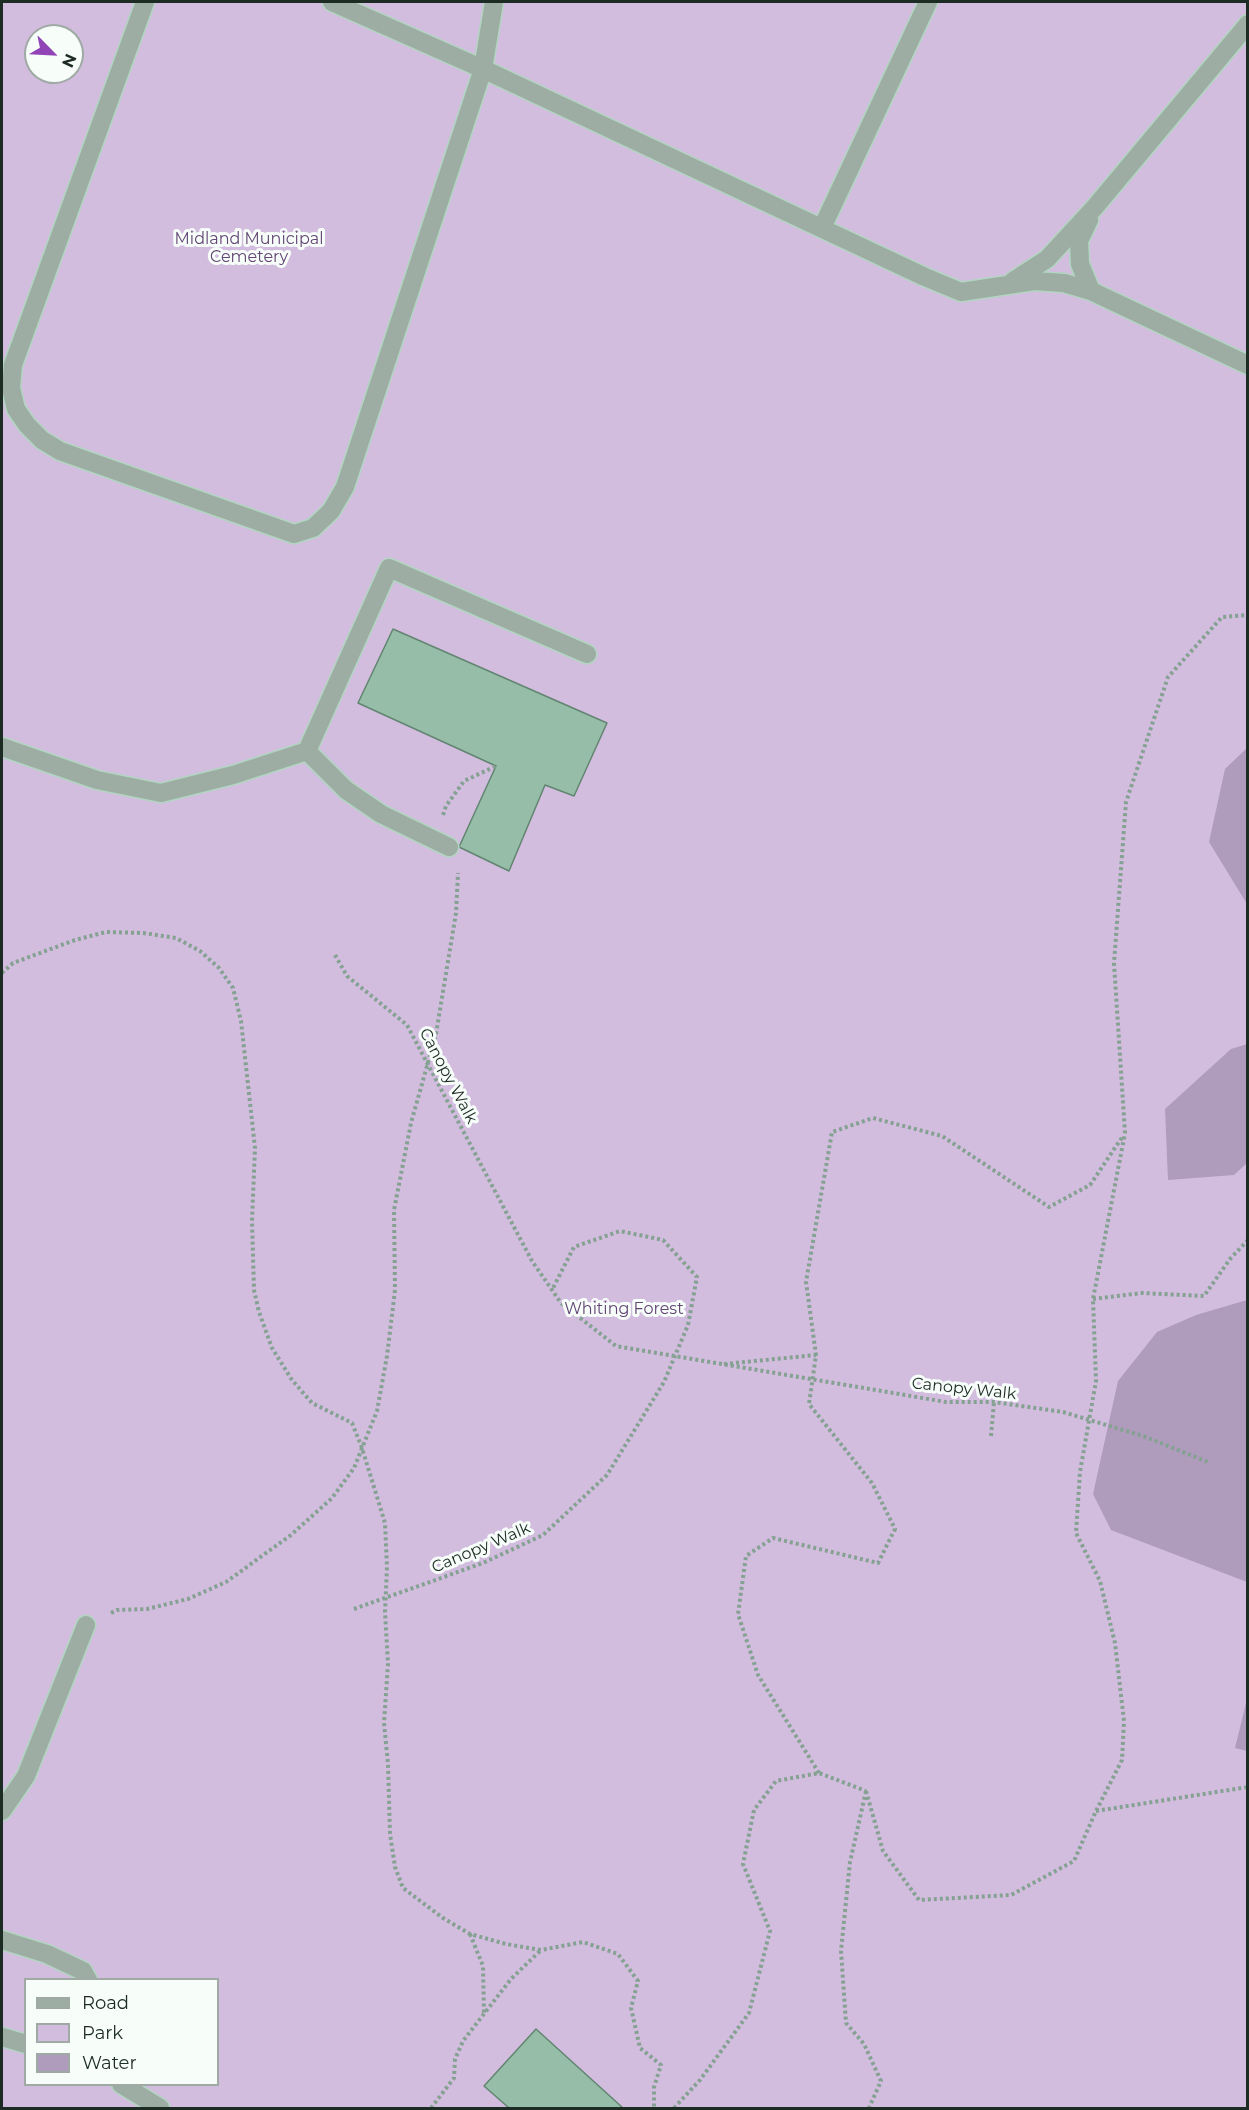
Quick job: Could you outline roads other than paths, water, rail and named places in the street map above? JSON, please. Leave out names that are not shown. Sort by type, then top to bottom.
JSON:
[{"type":"lane","points":[[145,2],[12,365],[11,388],[16,409],[27,425],[42,440],[60,451],[294,534],[313,528],[331,511],[345,487],[483,69],[494,2]]},
{"type":"lane","points":[[332,2],[483,69],[925,277],[961,291],[1034,281],[1064,283],[1091,291],[1248,365]]},
{"type":"lane","points":[[822,228],[928,2]]},
{"type":"lane","points":[[1006,285],[1047,259],[1095,207],[1248,24]]},
{"type":"lane","points":[[1091,291],[1080,264],[1079,241],[1095,207]]},
{"type":"lane","points":[[2,747],[97,780],[161,793],[234,775],[307,752],[389,568],[587,654]]},
{"type":"lane","points":[[307,752],[346,790],[381,814],[449,847]]},
{"type":"lane","points":[[2,1811],[26,1776],[86,1625]]},
{"type":"lane","points":[[2,1940],[47,1954],[83,1971],[87,1978]]},
{"type":"lane","points":[[2,2037],[24,2043]]},
{"type":"lane","points":[[123,2086],[160,2109]]},
{"type":"water","points":[[1247,748],[1247,904],[1209,842],[1225,769]]},
{"type":"water","points":[[1247,1044],[1247,1163],[1234,1175],[1168,1180],[1165,1109],[1231,1049]]},
{"type":"water","points":[[1247,1300],[1247,1582],[1111,1530],[1093,1494],[1118,1381],[1157,1332],[1196,1315]]},
{"type":"water","points":[[1247,1699],[1247,1751],[1235,1748]]},
{"type":"park label","name":"Midland Municipal Cemetery","points":[[249,248]]},
{"type":"park label","name":"Whiting Forest","points":[[624,1309]]}]
